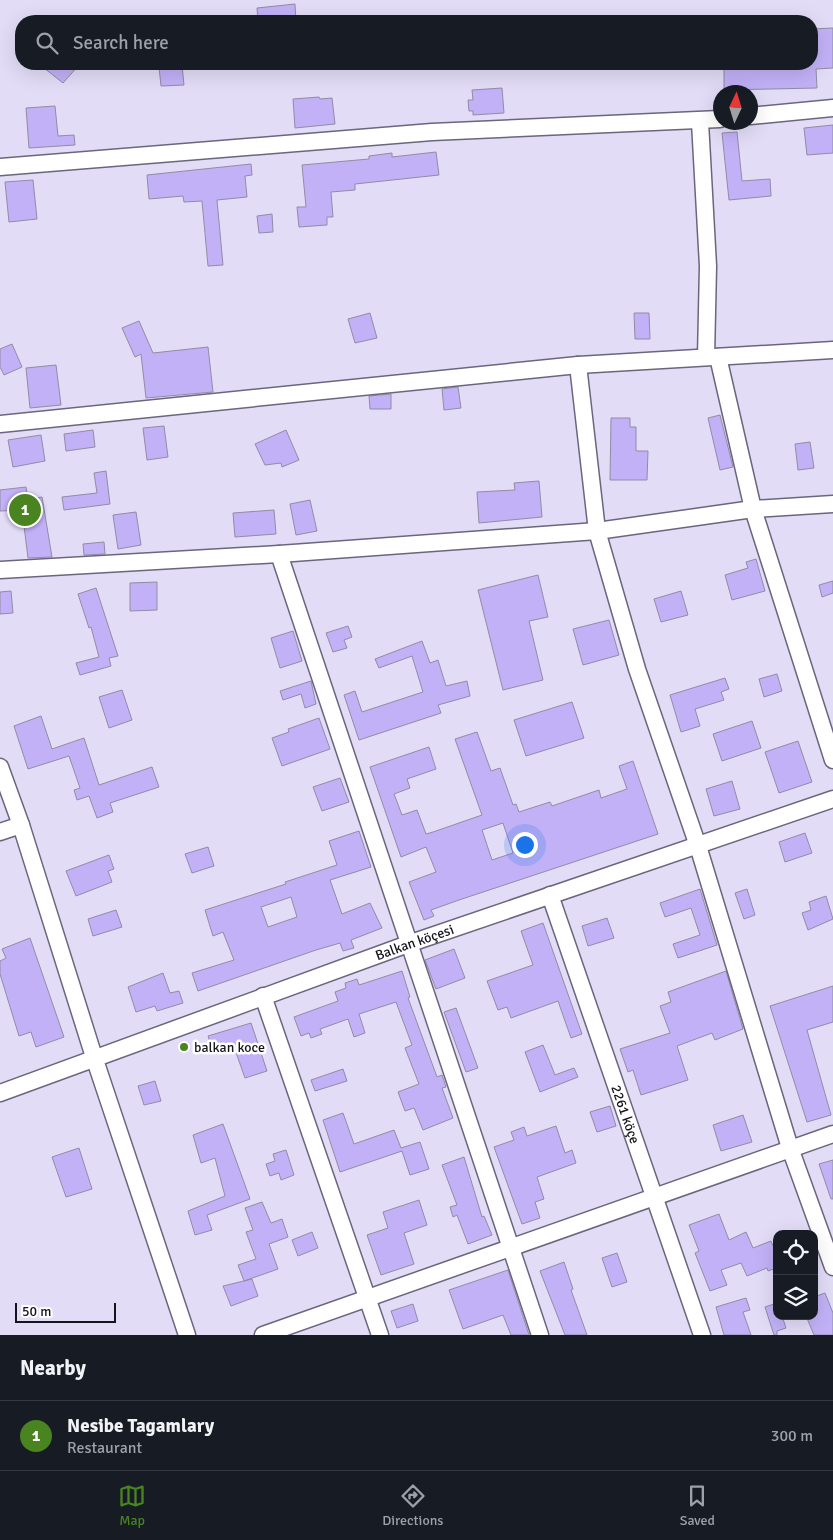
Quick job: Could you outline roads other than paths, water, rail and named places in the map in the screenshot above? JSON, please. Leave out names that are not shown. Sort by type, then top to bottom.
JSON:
[{"type":"street","points":[[758,115],[833,108]]},
{"type":"street","points":[[0,168],[432,132],[713,121]]},
{"type":"street","points":[[700,122],[712,357],[753,509],[833,760]]},
{"type":"street","points":[[0,424],[578,365],[833,350]]},
{"type":"street","points":[[578,365],[597,531],[637,669],[698,846],[790,1148],[833,1267]]},
{"type":"street","points":[[0,570],[279,554],[597,531],[753,509],[833,504]]},
{"type":"street","points":[[279,554],[540,1335]]},
{"type":"street","points":[[0,767],[21,825],[94,1057],[187,1335]]},
{"type":"street","name":"Balkan köçesi","points":[[0,1092],[408,944],[833,799]]},
{"type":"street","points":[[0,832],[21,825]]},
{"type":"street","name":"2261 köçe","points":[[550,895],[702,1335]]},
{"type":"street","points":[[264,996],[380,1335]]},
{"type":"street","points":[[263,1335],[833,1134]]},
{"type":"place","name":"Nesibe Tagamlary","points":[[25,510]]},
{"type":"place","name":"balkan koce","points":[[184,1047]]}]
